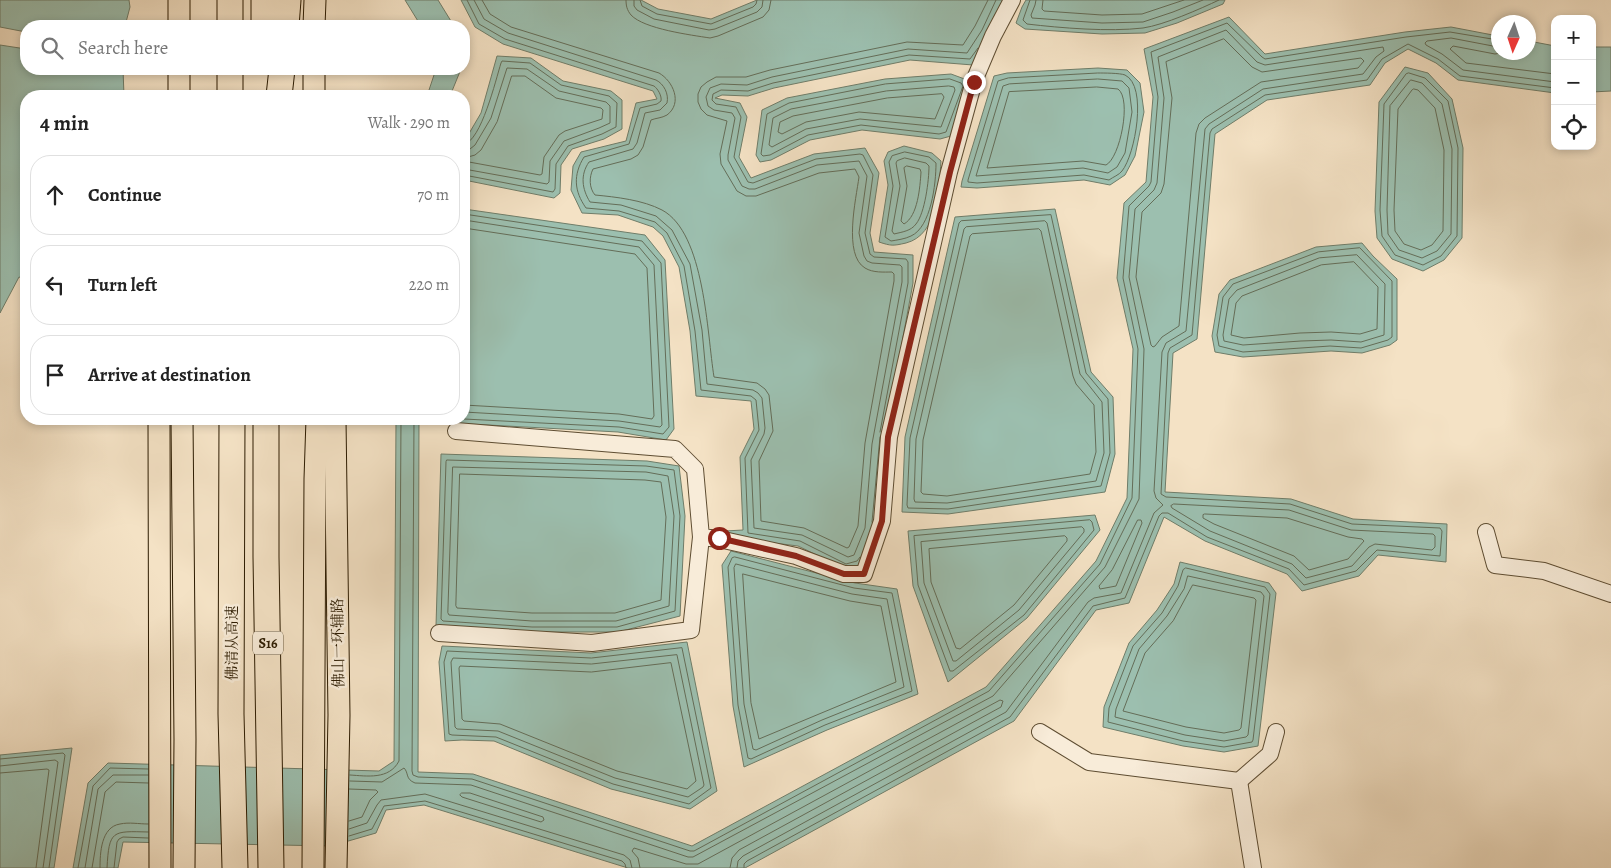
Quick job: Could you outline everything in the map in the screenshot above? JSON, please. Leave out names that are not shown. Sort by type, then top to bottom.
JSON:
[{"type":"highway","points":[[230,0],[230,20]]},
{"type":"highway","points":[[264,0],[264,20]]},
{"type":"highway","points":[[286,20],[288,0]]},
{"type":"highway","points":[[230,75],[230,90]]},
{"type":"highway","points":[[264,75],[265,90]]},
{"type":"highway","points":[[280,90],[281,75]]},
{"type":"highway","name":"佛清从高速","points":[[232,425],[231,714],[234,868]]},
{"type":"highway","name":"S16","points":[[266,425],[271,868]]},
{"type":"main road","points":[[179,0],[179,20]]},
{"type":"main road","points":[[314,20],[315,0]]},
{"type":"main road","points":[[179,75],[179,90]]},
{"type":"main road","points":[[314,75],[314,90]]},
{"type":"main road","points":[[159,425],[160,868]]},
{"type":"main road","points":[[182,425],[184,859]]},
{"type":"main road","name":"佛山一环辅路","points":[[313,859],[317,425]]},
{"type":"main road","name":"佛山一环辅路","points":[[336,425],[339,715],[336,868]]},
{"type":"street","points":[[701,537],[719,538],[796,556],[844,574],[864,574],[882,521],[888,437],[950,172],[974,82],[1012,0]]},
{"type":"street","points":[[439,633],[592,642],[692,630],[701,537],[696,469],[675,449],[456,431]]},
{"type":"street","points":[[1486,532],[1494,565],[1544,571],[1611,594]]},
{"type":"street","points":[[1040,732],[1089,762],[1239,781],[1270,754],[1276,732]]},
{"type":"street","points":[[1239,781],[1253,868]]},
{"type":"water","points":[[0,0],[129,0],[130,7],[127,20],[20,20],[20,31],[0,27]]},
{"type":"water","points":[[405,0],[438,0],[450,20],[417,20]]},
{"type":"water","points":[[461,0],[641,0],[658,9],[711,19],[757,0],[1008,0],[973,65],[910,60],[774,88],[748,96],[722,95],[715,98],[740,103],[747,117],[739,157],[751,178],[814,154],[865,148],[879,173],[870,233],[874,252],[913,255],[913,283],[883,445],[876,530],[862,566],[846,569],[798,546],[734,538],[725,531],[743,530],[740,457],[754,429],[751,401],[696,396],[690,331],[679,267],[663,236],[653,227],[618,215],[582,213],[571,190],[573,166],[581,152],[626,141],[636,103],[657,99],[653,91],[503,44],[475,27]]},
{"type":"water","points":[[1026,0],[1225,0],[1223,4],[1177,23],[1145,33],[1102,34],[1025,29],[1016,23]]},
{"type":"water","points":[[1229,17],[1265,54],[1405,32],[1451,27],[1491,35],[1491,60],[1536,60],[1536,42],[1551,45],[1551,92],[1458,80],[1436,63],[1408,49],[1385,63],[1370,85],[1267,100],[1215,134],[1197,339],[1173,353],[1165,492],[1291,499],[1353,519],[1447,524],[1446,562],[1378,555],[1359,576],[1302,591],[1287,574],[1205,541],[1164,517],[1129,603],[1096,610],[1014,721],[745,868],[628,868],[424,805],[386,810],[376,833],[331,846],[123,842],[118,868],[73,868],[88,783],[108,763],[379,771],[394,761],[396,425],[419,425],[418,772],[473,774],[692,846],[986,687],[1096,561],[1127,498],[1133,349],[1117,278],[1124,203],[1146,182],[1153,97],[1144,49]]},
{"type":"water","points":[[0,45],[20,48],[20,75],[123,75],[124,90],[20,90],[20,277],[0,313]]},
{"type":"water","points":[[1596,47],[1611,47],[1611,91],[1596,92]]},
{"type":"water","points":[[497,56],[531,58],[563,81],[611,91],[622,100],[622,129],[604,139],[572,149],[561,165],[560,193],[554,198],[470,181],[470,132],[481,113]]},
{"type":"water","points":[[1405,67],[1428,73],[1452,99],[1463,148],[1462,238],[1444,260],[1423,271],[1392,259],[1377,238],[1375,211],[1379,102]]},
{"type":"water","points":[[1098,68],[1127,70],[1140,83],[1144,112],[1135,156],[1125,175],[1110,185],[1084,180],[977,188],[961,187],[994,76],[1007,73]]},
{"type":"water","points":[[951,74],[970,81],[951,136],[940,139],[862,130],[810,140],[771,160],[760,162],[756,155],[762,110],[787,98],[885,79]]},
{"type":"water","points":[[434,75],[459,75],[452,90],[429,90]]},
{"type":"water","points":[[904,146],[932,153],[941,161],[939,184],[935,209],[925,231],[917,238],[906,243],[889,245],[879,242],[888,185],[884,161],[888,152]]},
{"type":"water","points":[[1055,209],[1091,372],[1113,397],[1115,454],[1105,492],[948,514],[902,512],[905,437],[955,217]]},
{"type":"water","points":[[470,210],[645,235],[665,260],[674,429],[666,440],[618,432],[470,424]]},
{"type":"water","points":[[1362,243],[1397,279],[1397,340],[1390,345],[1362,353],[1331,351],[1243,357],[1215,352],[1212,336],[1219,294],[1230,280],[1316,247]]},
{"type":"water","points":[[441,454],[647,461],[679,466],[685,516],[680,616],[618,632],[532,632],[436,626]]},
{"type":"water","points":[[1095,515],[1100,530],[1027,618],[948,682],[913,586],[908,531]]},
{"type":"water","points":[[731,551],[855,583],[897,589],[918,694],[827,730],[744,767],[733,706],[722,565]]},
{"type":"water","points":[[1180,562],[1269,583],[1276,593],[1258,746],[1224,752],[1183,746],[1103,727],[1104,707],[1129,643],[1157,610],[1174,584]]},
{"type":"water","points":[[687,642],[717,791],[690,809],[611,789],[494,741],[445,741],[439,662],[442,646],[591,653]]},
{"type":"water","points":[[72,748],[54,868],[0,868],[0,755]]},
{"type":"route","points":[[719,538],[796,556],[844,574],[864,574],[882,521],[888,437],[950,172],[974,82]]}]
